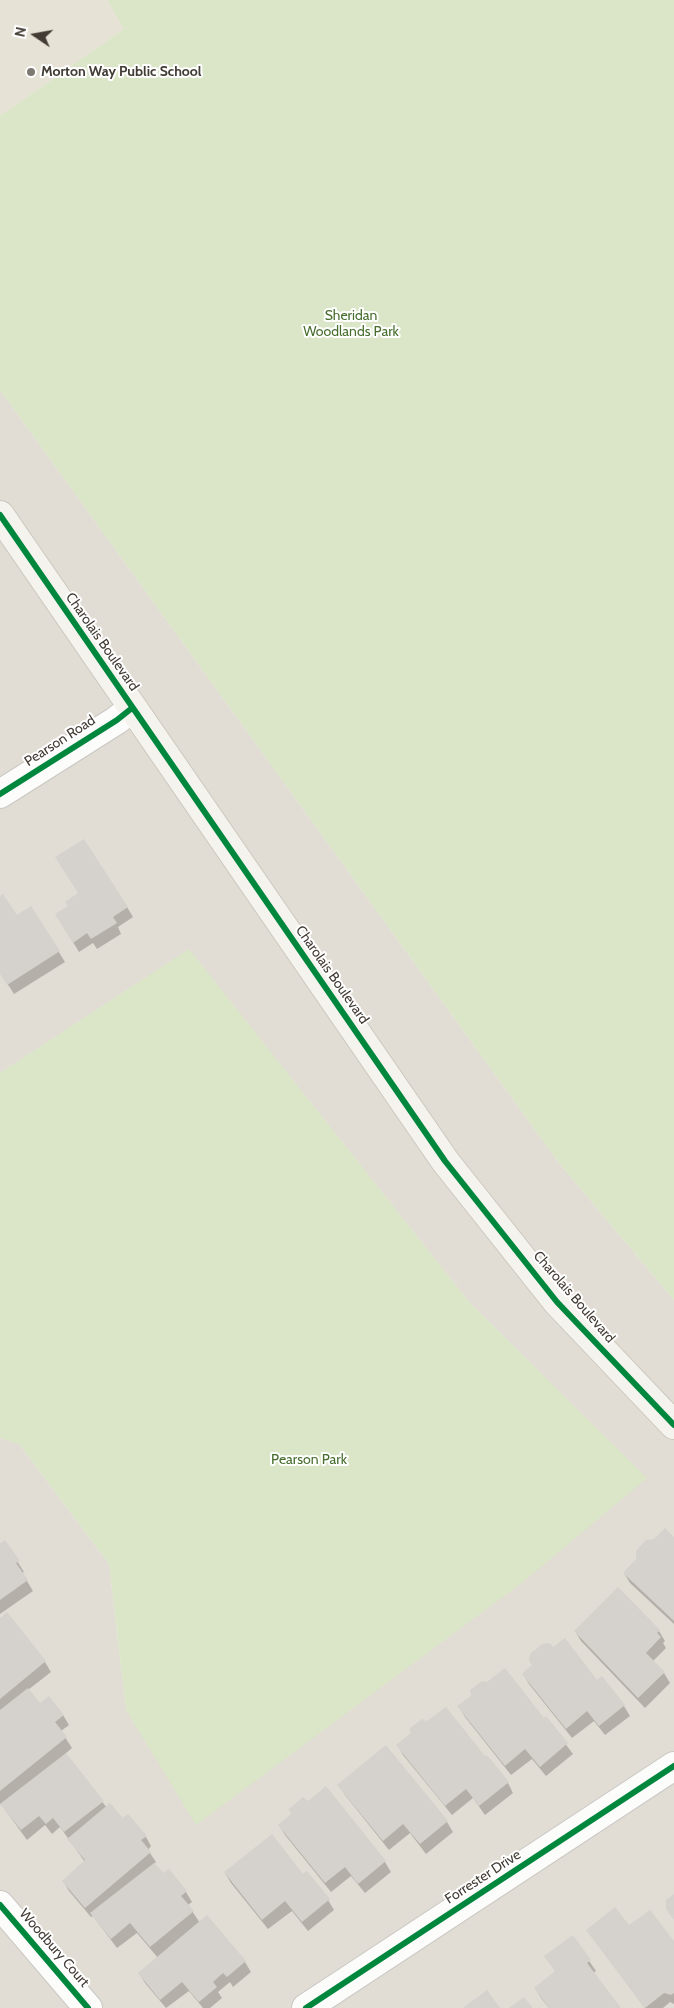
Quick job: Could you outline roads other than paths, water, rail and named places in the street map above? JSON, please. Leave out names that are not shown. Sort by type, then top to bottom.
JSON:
[{"type":"street","name":"Charolais Boulevard","points":[[0,515],[446,1161],[557,1302],[674,1425]]},
{"type":"street","name":"Pearson Road","points":[[0,794],[117,720],[132,708]]},
{"type":"street","name":"Forrester Drive","points":[[306,2008],[674,1766]]},
{"type":"street","name":"Woodbury Court","points":[[0,1905],[88,2008]]},
{"type":"place","name":"Morton Way Public School","points":[[31,72]]},
{"type":"park label","name":"Sheridan Woodlands Park","points":[[351,324]]},
{"type":"park label","name":"Pearson Park","points":[[309,1460]]}]
